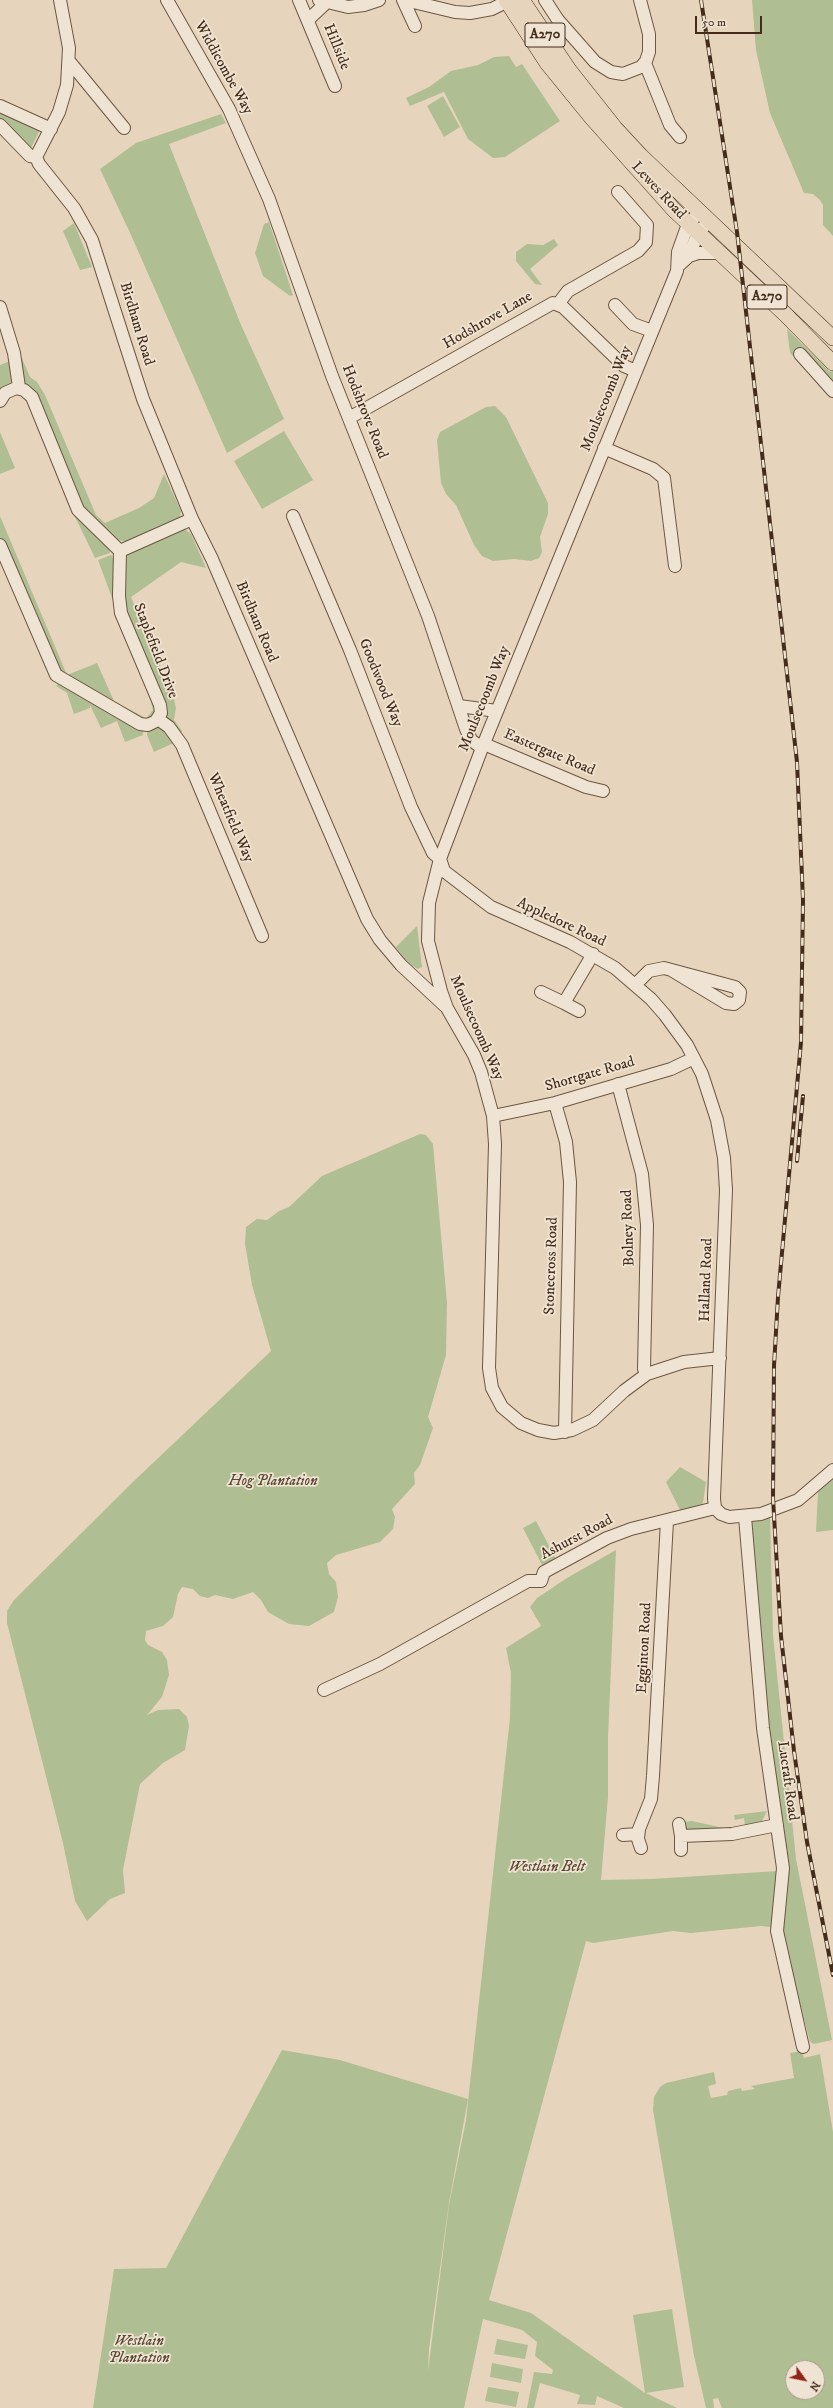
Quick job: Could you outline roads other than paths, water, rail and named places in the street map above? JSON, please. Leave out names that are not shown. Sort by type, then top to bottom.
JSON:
[{"type":"main road","name":"Lewes Road","points":[[522,0],[569,70],[615,128],[704,216],[833,338]]},
{"type":"main road","name":"Lewes Road","points":[[507,1],[540,54],[591,117],[674,210],[833,363]]},
{"type":"street","points":[[0,125],[30,156],[36,157],[65,92],[69,61],[67,34],[60,0]]},
{"type":"street","name":"Widdicombe Way","points":[[167,0],[239,130]]},
{"type":"street","name":"Hillside","points":[[299,0],[334,86]]},
{"type":"street","name":"Hillside","points":[[308,20],[323,1],[354,7],[379,0]]},
{"type":"street","points":[[404,0],[464,13],[486,11],[507,1]]},
{"type":"street","points":[[404,0],[414,26]]},
{"type":"street","points":[[545,0],[558,20],[602,68],[614,74],[623,74],[633,72],[645,63]]},
{"type":"street","points":[[640,0],[650,40],[645,63],[670,125],[680,137]]},
{"type":"street","points":[[69,61],[124,128]]},
{"type":"street","points":[[0,106],[50,128]]},
{"type":"street","name":"Hodshrove Road","points":[[239,130],[269,199],[305,304],[349,418],[413,574],[471,740],[483,746]]},
{"type":"street","name":"Birdham Road","points":[[36,157],[39,164],[83,222],[98,254],[118,325],[143,399],[192,519],[212,559],[367,919],[380,940],[401,965],[448,1008]]},
{"type":"street","name":"Hodshrove Lane","points":[[349,418],[549,304],[558,304],[568,292],[638,251],[645,244],[648,234],[647,225],[618,192]]},
{"type":"street","name":"Moulsecoomb Way","points":[[704,216],[693,229],[678,252],[678,266],[483,746],[440,859],[429,903],[428,941],[432,965],[448,1008],[474,1056],[493,1116],[494,1144],[489,1341],[490,1380],[499,1403],[518,1421],[538,1430],[565,1432],[577,1429],[590,1422],[624,1391],[647,1374],[684,1362],[720,1358]]},
{"type":"street","name":"Moulsecoomb Way","points":[[678,266],[689,256],[693,229]]},
{"type":"street","points":[[689,256],[698,253],[720,253]]},
{"type":"street","points":[[558,304],[624,366],[636,371]]},
{"type":"street","points":[[615,305],[633,324],[652,331]]},
{"type":"street","points":[[0,307],[10,340],[19,388]]},
{"type":"street","points":[[800,354],[833,390]]},
{"type":"street","points":[[0,401],[8,390],[19,388],[29,393],[33,399],[78,510],[120,551],[192,519]]},
{"type":"street","points":[[604,448],[653,469],[664,478],[676,566]]},
{"type":"street","name":"Goodwood Way","points":[[293,516],[350,650],[411,807],[433,852],[440,859]]},
{"type":"street","name":"Staplefield Drive","points":[[0,544],[56,675],[140,724],[148,725],[158,719],[160,705],[121,613],[119,596],[120,551]]},
{"type":"street","points":[[459,706],[497,710]]},
{"type":"street","name":"Wheatfield Way","points":[[158,719],[169,727],[182,745],[262,936]]},
{"type":"street","name":"Eastergate Road","points":[[483,746],[586,787],[603,791]]},
{"type":"street","name":"Appledore Road","points":[[440,859],[444,871],[491,907],[593,954],[635,984],[665,1015],[694,1058]]},
{"type":"street","points":[[564,1003],[593,954]]},
{"type":"street","points":[[635,984],[653,969],[664,968],[735,987],[740,992],[739,1000],[732,1005],[726,1003],[673,971]]},
{"type":"street","points":[[541,992],[579,1011]]},
{"type":"street","name":"Shortgate Road","points":[[493,1116],[555,1103],[671,1069],[694,1058]]},
{"type":"street","name":"Halland Road","points":[[694,1058],[715,1114],[725,1168],[725,1222],[714,1491],[715,1508]]},
{"type":"street","name":"Bolney Road","points":[[618,1084],[642,1174],[647,1225],[644,1325],[644,1369],[647,1374]]},
{"type":"street","name":"Stonecross Road","points":[[555,1103],[566,1142],[570,1182],[565,1432]]},
{"type":"street","points":[[715,1508],[726,1516],[745,1517],[760,1514],[798,1500],[833,1470]]},
{"type":"street","name":"Ashurst Road","points":[[324,1690],[380,1664],[528,1580],[541,1581],[544,1572],[595,1544],[631,1529],[715,1508]]},
{"type":"street","name":"Lucraft Road","points":[[745,1517],[761,1713],[783,1868],[777,1930],[803,2048]]},
{"type":"street","name":"Egginton Road","points":[[638,1834],[651,1799],[649,1776],[667,1521]]},
{"type":"street","points":[[680,1824],[681,1850]]},
{"type":"street","points":[[681,1836],[732,1834],[777,1825]]},
{"type":"street","points":[[622,1835],[638,1834],[641,1848]]},
{"type":"railway","points":[[701,0],[737,232],[797,762],[803,900],[801,1042],[778,1297],[774,1366],[773,1498],[781,1636],[794,1751],[807,1842],[833,1975]]},
{"type":"railway","points":[[797,1161],[803,1096]]},
{"type":"park label","name":"Hog Plantation","points":[[273,1482]]},
{"type":"park label","name":"Westlain Belt","points":[[547,1868]]},
{"type":"park label","name":"Westlain Plantation","points":[[139,2350]]}]
